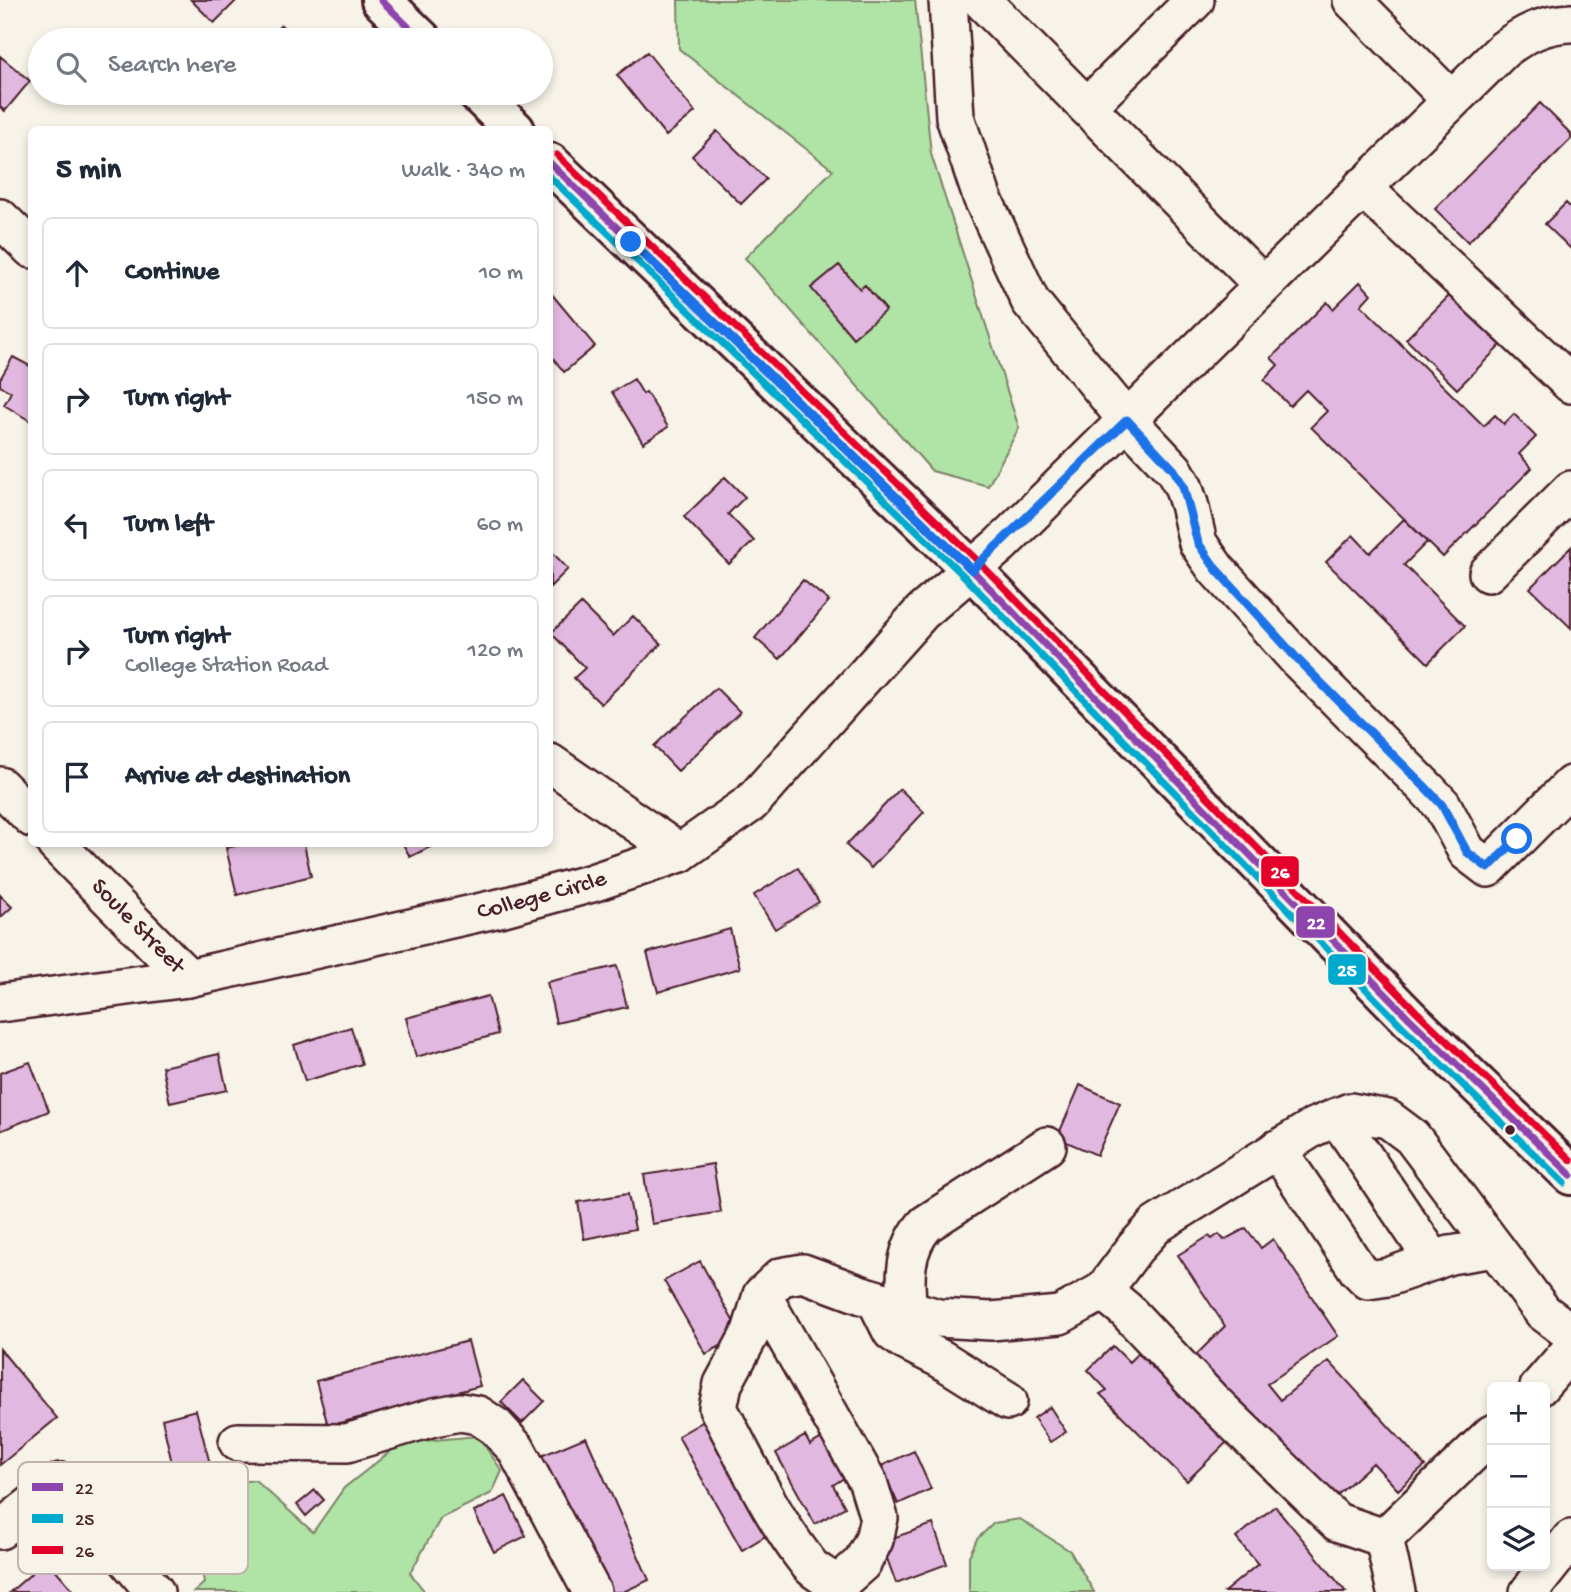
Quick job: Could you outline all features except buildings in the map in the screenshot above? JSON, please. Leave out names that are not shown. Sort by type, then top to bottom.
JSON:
[{"type":"main road","points":[[382,0],[410,28]]},
{"type":"main road","points":[[489,105],[511,126]]},
{"type":"main road","points":[[553,166],[972,570],[1409,1018],[1571,1175]]},
{"type":"street","points":[[948,0],[955,117],[982,197],[1030,301],[1127,420],[1174,470],[1183,486],[1198,543],[1216,569],[1301,663],[1442,805],[1467,852],[1488,868],[1571,785]]},
{"type":"street","points":[[981,0],[1263,285]]},
{"type":"street","points":[[1087,107],[1195,0]]},
{"type":"street","points":[[1363,4],[1451,100]]},
{"type":"street","name":"College Circle","points":[[0,1003],[188,978],[504,907],[592,883],[680,853],[751,803],[922,612],[972,570],[1503,50],[1522,35],[1551,24],[1571,23]]},
{"type":"street","points":[[1362,187],[1571,384]]},
{"type":"street","points":[[0,218],[28,245]]},
{"type":"street","points":[[1488,573],[1571,490]]},
{"type":"street","points":[[553,765],[680,853]]},
{"type":"street","points":[[0,786],[28,814]]},
{"type":"street","name":"Soule Street","points":[[59,847],[188,978]]},
{"type":"street","points":[[762,1295],[868,1482],[879,1518],[874,1540],[862,1563],[838,1589],[812,1569],[790,1540],[718,1408],[723,1384],[751,1332],[762,1295],[781,1277],[803,1273],[938,1318],[991,1321],[1060,1315],[1103,1291],[1156,1225],[1314,1127],[1350,1112],[1388,1119],[1412,1137],[1543,1312],[1571,1334]]},
{"type":"street","points":[[1337,1117],[1434,1261]]},
{"type":"street","points":[[1008,1401],[941,1359],[891,1332],[892,1304],[905,1283],[907,1259],[917,1233],[926,1224],[1047,1146]]},
{"type":"street","points":[[1277,1149],[1358,1270],[1368,1280],[1388,1277],[1450,1255],[1495,1248]]},
{"type":"street","points":[[1103,1291],[1126,1310],[1210,1399],[1337,1522],[1384,1538]]},
{"type":"street","points":[[1543,1382],[1571,1350]]},
{"type":"street","points":[[239,1442],[347,1443],[434,1417],[460,1412],[478,1415],[496,1427],[516,1449],[592,1592]]},
{"type":"street","points":[[1384,1538],[1487,1439]]},
{"type":"street","points":[[0,1530],[18,1516]]},
{"type":"street","points":[[1384,1538],[1396,1592]]},
{"type":"street","points":[[1529,1592],[1571,1539]]},
{"type":"street","points":[[140,1574],[155,1592]]},
{"type":"green space","points":[[678,0],[915,0],[931,154],[1019,428],[988,486],[932,471],[745,258],[833,170],[679,49]]},
{"type":"green space","points":[[478,1436],[502,1471],[492,1493],[441,1518],[410,1573],[425,1592],[194,1592],[204,1583],[203,1574],[248,1574],[248,1481],[255,1480],[313,1532],[344,1488],[401,1443]]},
{"type":"green space","points":[[1020,1519],[1070,1551],[1094,1592],[969,1592],[969,1556],[977,1539],[994,1523]]},
{"type":"transit line","name":"22","points":[[381,0],[410,28]]},
{"type":"transit line","name":"26","points":[[557,155],[979,562],[1416,1011],[1571,1160]]},
{"type":"transit line","name":"22","points":[[553,166],[972,570],[1409,1018],[1571,1175]]},
{"type":"transit line","name":"25","points":[[553,180],[965,577],[1401,1025],[1564,1183]]},
{"type":"route","points":[[631,242],[972,570],[1127,420],[1174,470],[1189,504],[1198,543],[1216,569],[1301,663],[1442,805],[1467,852],[1488,868],[1517,839]]}]
